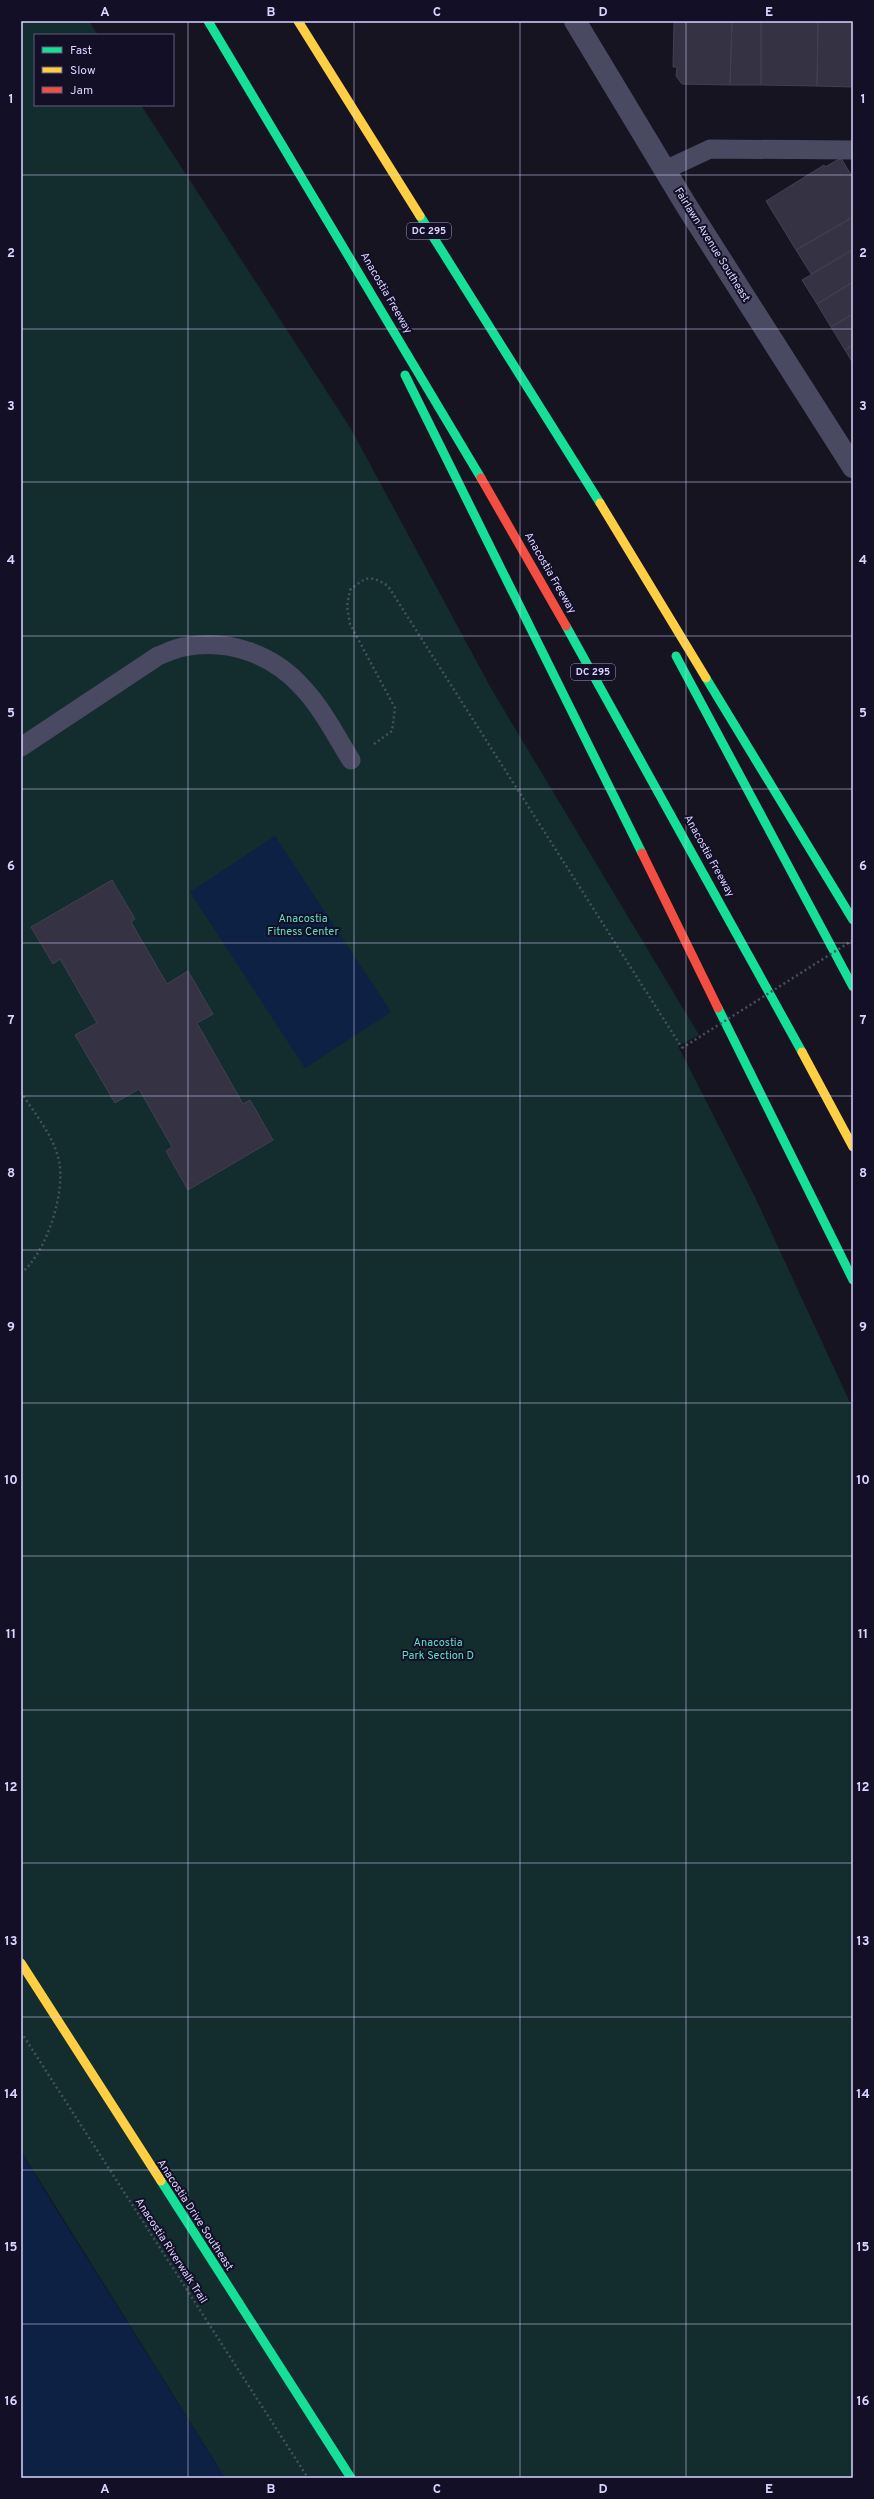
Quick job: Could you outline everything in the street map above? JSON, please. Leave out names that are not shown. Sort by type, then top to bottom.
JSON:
[{"type":"main road","name":"Anacostia Freeway","points":[[208,21],[320,204],[607,697],[853,1147]]},
{"type":"main road","name":"DC 295","points":[[298,21],[561,440],[853,920]]},
{"type":"main road","points":[[320,204],[387,339]]},
{"type":"main road","points":[[401,368],[853,1280]]},
{"type":"main road","points":[[561,440],[639,587]]},
{"type":"main road","points":[[673,650],[853,987]]},
{"type":"main road","name":"Anacostia Drive Southeast","points":[[21,1963],[351,2478]]},
{"type":"street","name":"Fairlawn Avenue Southeast","points":[[575,21],[665,170],[853,468]]},
{"type":"lane","points":[[665,170],[710,149],[853,150]]},
{"type":"lane","points":[[21,747],[158,656],[183,647],[209,644],[233,647],[254,654],[282,668],[303,687],[351,760]]},
{"type":"path","points":[[351,760],[392,731],[395,708],[350,624],[347,606],[350,590],[364,579],[375,578],[388,586],[682,1048],[853,940]]},
{"type":"path","points":[[21,1092],[52,1143],[59,1161],[60,1178],[54,1214],[44,1242],[36,1257],[21,1273]]},
{"type":"path","name":"Anacostia Riverwalk Trail","points":[[21,2032],[308,2478]]},
{"type":"green space","name":"Anacostia Park Section D","points":[[21,21],[89,21],[97,34],[34,34],[34,106],[142,106],[351,429],[492,690],[699,1035],[678,1046],[755,1197],[853,1409],[853,2478],[225,2478],[21,2151]]},
{"type":"water","points":[[275,836],[391,1012],[305,1068],[190,892]]},
{"type":"water","points":[[21,2151],[48,2196],[225,2478],[21,2478]]},
{"type":"building","points":[[674,21],[732,21],[730,85],[682,84],[676,76],[677,67],[673,67]]},
{"type":"building","points":[[732,21],[761,21],[761,85],[730,85]]},
{"type":"building","points":[[761,21],[818,21],[817,86],[761,85]]},
{"type":"building","points":[[818,21],[853,21],[853,87],[817,86]]},
{"type":"building","points":[[841,158],[853,178],[853,217],[796,250],[766,201],[824,165],[825,167]]},
{"type":"building","points":[[853,217],[853,249],[811,274],[796,250]]},
{"type":"building","points":[[853,250],[853,282],[817,304],[802,280]]},
{"type":"building","points":[[853,282],[853,314],[831,327],[817,304]]},
{"type":"building","points":[[853,314],[853,345],[845,350],[831,327]]},
{"type":"building","points":[[853,345],[853,363],[845,350]]},
{"type":"building","points":[[112,880],[135,919],[131,922],[167,984],[188,971],[213,1014],[197,1023],[243,1104],[250,1100],[273,1140],[188,1190],[166,1151],[172,1147],[139,1089],[115,1103],[75,1035],[97,1023],[60,959],[53,964],[31,927]]},
{"type":"traffic: fast","points":[[208,21],[481,478]]},
{"type":"traffic: fast","points":[[420,216],[600,503]]},
{"type":"traffic: fast","points":[[405,375],[642,853]]},
{"type":"traffic: fast","points":[[566,626],[802,1052]]},
{"type":"traffic: fast","points":[[676,656],[853,987]]},
{"type":"traffic: fast","points":[[706,678],[853,920]]},
{"type":"traffic: fast","points":[[718,1008],[853,1280]]},
{"type":"traffic: fast","points":[[161,2181],[351,2478]]},
{"type":"traffic: slow","points":[[298,21],[420,216]]},
{"type":"traffic: slow","points":[[600,503],[706,678]]},
{"type":"traffic: slow","points":[[802,1052],[853,1147]]},
{"type":"traffic: slow","points":[[21,1963],[161,2181]]},
{"type":"traffic: jam","points":[[481,478],[566,626]]},
{"type":"traffic: jam","points":[[642,853],[718,1008]]},
{"type":"park label","name":"Anacostia Fitness Center","points":[[303,925]]}]
